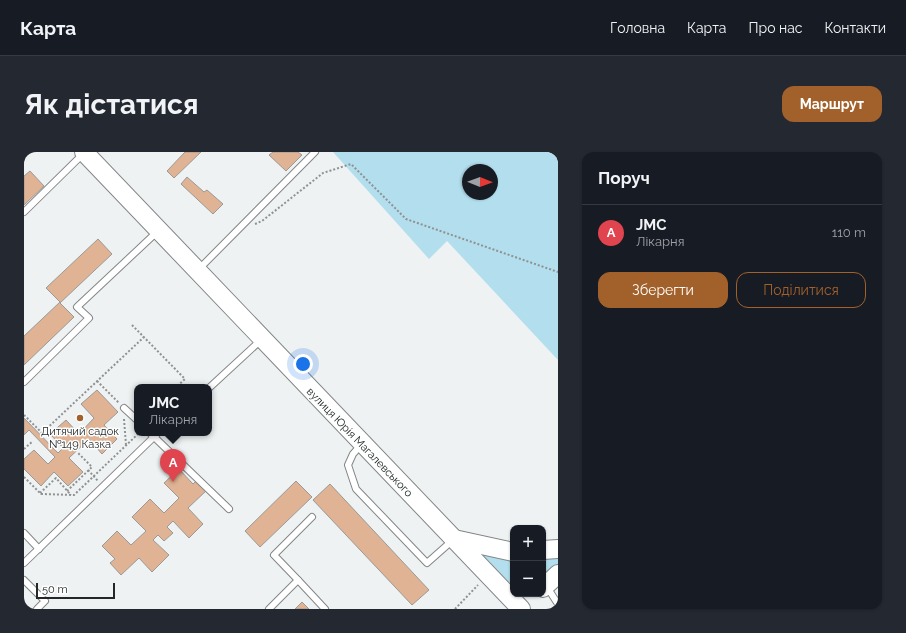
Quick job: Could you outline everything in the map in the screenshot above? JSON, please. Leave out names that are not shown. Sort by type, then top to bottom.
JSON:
[{"type":"street","name":"вулиця Юрія Магалевського","points":[[85,152],[487,575],[522,609]]},
{"type":"street","points":[[454,539],[510,551]]},
{"type":"street","points":[[546,550],[558,549]]},
{"type":"street","points":[[522,609],[534,597]]},
{"type":"lane","points":[[24,212],[85,152]]},
{"type":"lane","points":[[198,270],[315,152]]},
{"type":"lane","points":[[24,382],[89,318],[77,307],[159,230]]},
{"type":"lane","points":[[212,385],[262,339]]},
{"type":"lane","points":[[124,408],[134,417]]},
{"type":"lane","points":[[24,562],[103,487],[152,436]]},
{"type":"lane","points":[[156,436],[229,509]]},
{"type":"lane","points":[[362,444],[353,454],[348,465],[356,488],[421,558],[427,563],[454,539]]},
{"type":"lane","points":[[312,517],[274,555],[325,609]]},
{"type":"lane","points":[[24,532],[39,549]]},
{"type":"lane","points":[[24,580],[45,601],[37,609]]},
{"type":"lane","points":[[269,609],[298,580]]},
{"type":"lane","points":[[546,585],[558,604]]},
{"type":"path","points":[[233,233],[262,221],[323,174],[351,164],[406,219],[558,272]]},
{"type":"path","points":[[132,325],[185,379],[179,384]]},
{"type":"path","points":[[24,415],[42,433],[144,337]]},
{"type":"path","points":[[97,381],[124,408],[126,445]]},
{"type":"path","points":[[24,477],[40,493],[74,495],[136,436]]},
{"type":"path","points":[[24,449],[33,441]]},
{"type":"path","points":[[67,490],[92,466],[78,453]]},
{"type":"path","points":[[88,470],[103,487]]},
{"type":"path","points":[[40,493],[56,478],[71,495]]},
{"type":"path","points":[[455,609],[487,575]]},
{"type":"shaded area","points":[[333,152],[558,152],[558,360],[447,241],[429,259]]},
{"type":"shaded area","points":[[481,553],[510,557],[510,583]]},
{"type":"shaded area","points":[[546,557],[558,558],[558,567],[546,577]]},
{"type":"building","points":[[185,152],[201,152],[174,178],[167,171]]},
{"type":"building","points":[[273,152],[298,152],[302,155],[286,171],[269,155]]},
{"type":"building","points":[[30,171],[44,186],[24,205],[24,176]]},
{"type":"building","points":[[187,177],[204,192],[207,190],[223,204],[213,214],[181,184]]},
{"type":"building","points":[[98,239],[112,254],[60,303],[74,317],[24,365],[24,336],[60,302],[46,288]]},
{"type":"building","points":[[97,390],[118,412],[104,425],[117,439],[102,454],[89,439],[69,458],[83,472],[68,486],[54,472],[41,486],[24,469],[24,459],[34,450],[48,464],[55,457],[29,430],[24,435],[24,418],[58,453],[63,448],[50,434],[66,420],[79,434],[94,418],[81,404]]},
{"type":"building","points":[[179,469],[193,484],[197,480],[207,490],[188,508],[203,524],[189,538],[173,521],[167,527],[173,533],[164,541],[158,535],[153,540],[169,555],[152,572],[139,558],[121,575],[110,563],[115,559],[102,546],[117,531],[131,545],[146,531],[132,517],[150,499],[164,513],[179,498],[164,483]]},
{"type":"building","points":[[296,481],[312,497],[260,547],[245,531]]},
{"type":"building","points":[[330,484],[429,590],[412,605],[313,500]]},
{"type":"building","points":[[302,602],[309,609],[295,609]]},
{"type":"place","name":"Дитячий садок №149 Казка","points":[[80,418]]},
{"type":"place","name":"JMC","points":[[173,482]]}]
